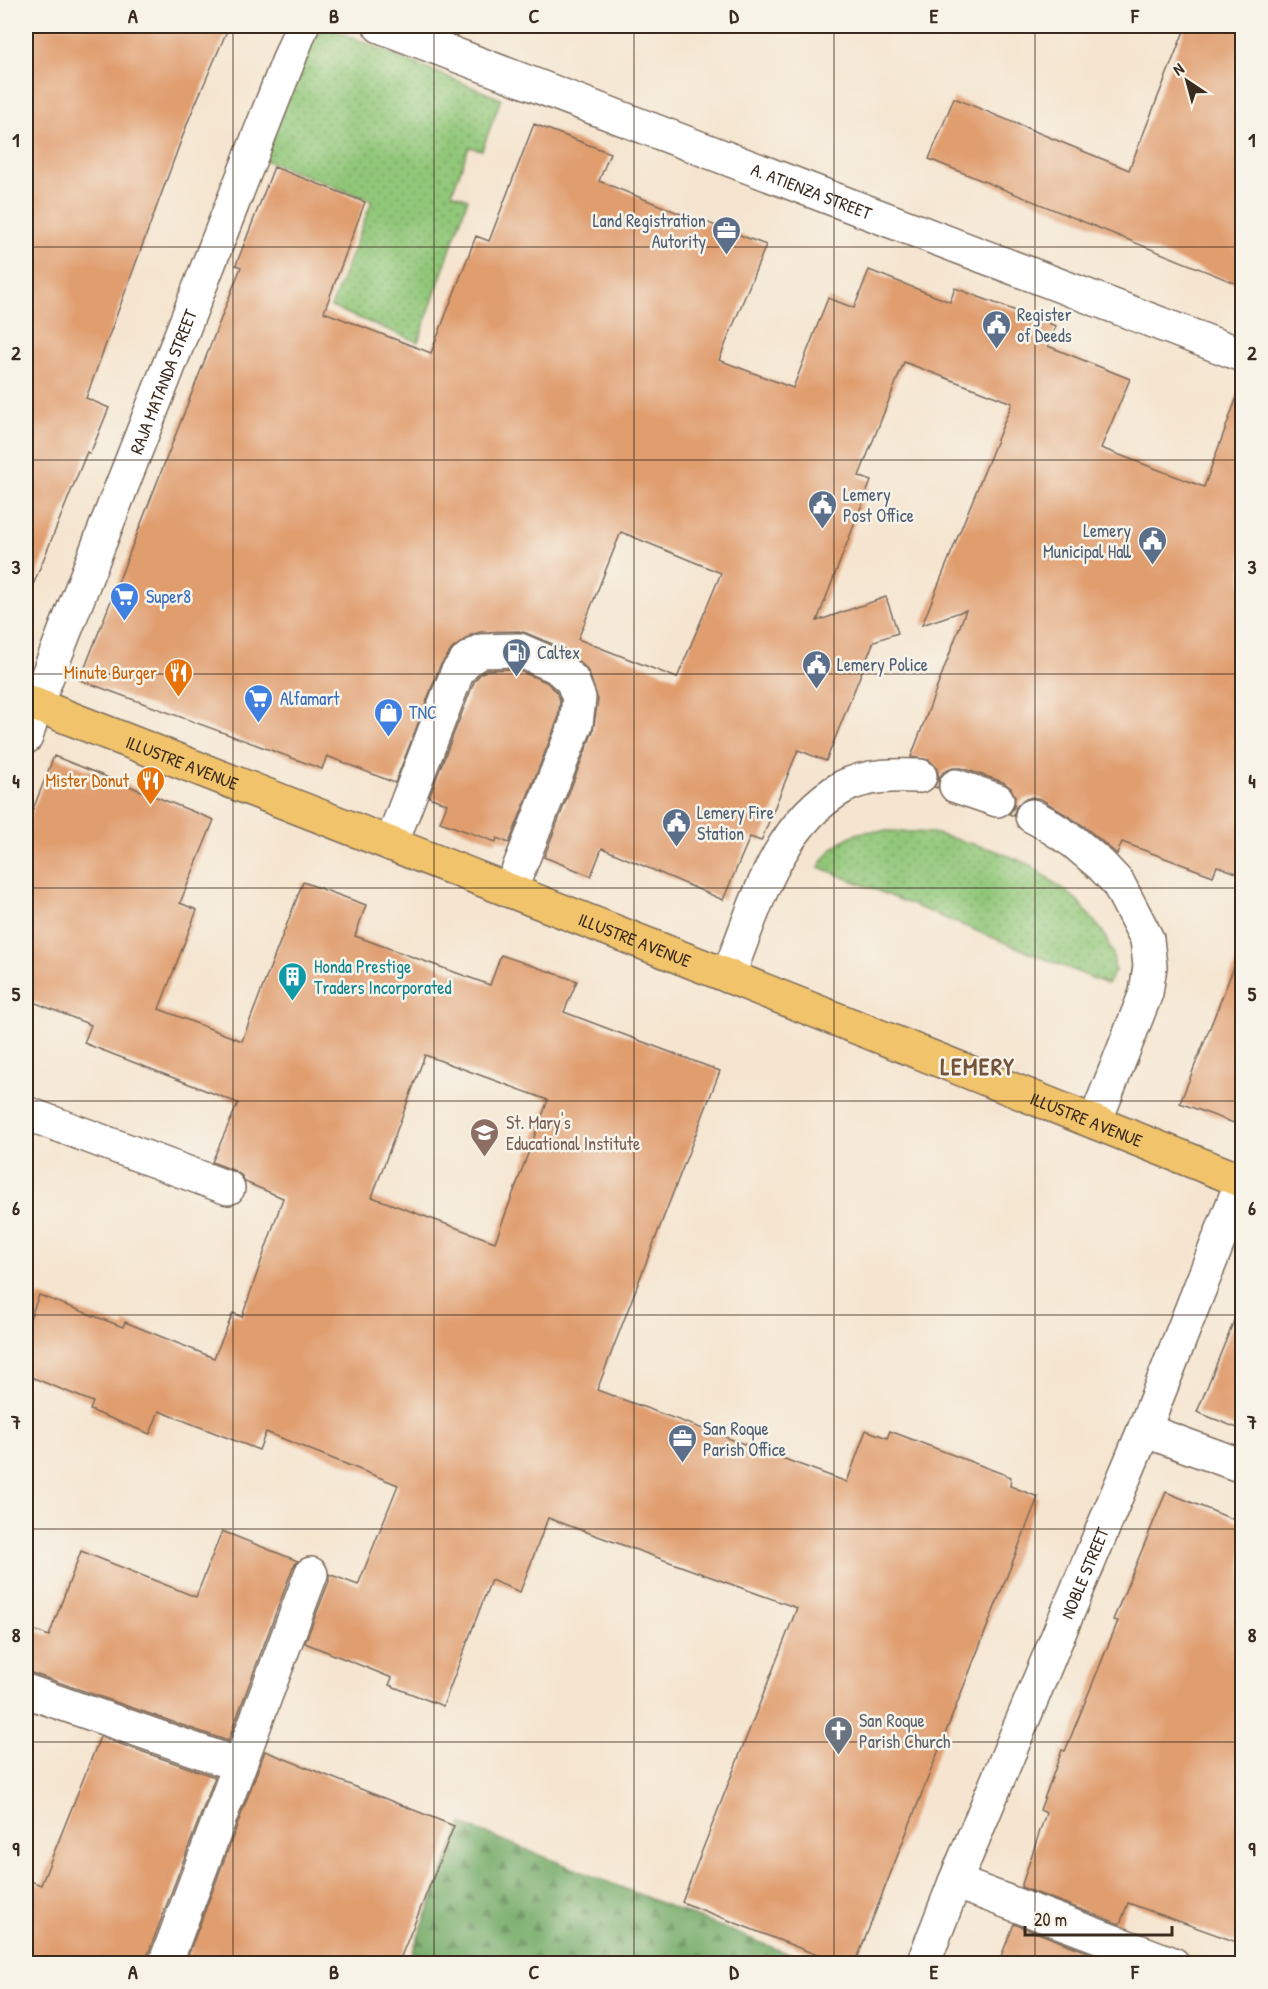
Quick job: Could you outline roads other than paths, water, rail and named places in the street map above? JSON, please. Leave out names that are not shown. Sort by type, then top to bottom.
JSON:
[{"type":"main road","name":"ILLUSTRE AVENUE","points":[[31,703],[728,976],[1242,1181]]},
{"type":"street","name":"RAJA MATANDA STREET","points":[[26,737],[31,703],[302,26]]},
{"type":"street","name":"A. ATIENZA STREET","points":[[380,26],[1242,355]]},
{"type":"street","points":[[391,844],[457,673],[467,660],[481,651],[519,650],[556,666],[572,680],[579,698],[576,724],[510,891]]},
{"type":"street","points":[[728,976],[774,863],[798,825],[844,787],[876,777],[920,776]]},
{"type":"street","points":[[956,786],[997,800]]},
{"type":"street","points":[[1032,816],[1074,842],[1118,883],[1147,939],[1150,966],[1146,993],[1095,1122]]},
{"type":"street","points":[[26,1113],[228,1188]]},
{"type":"street","name":"NOBLE STREET","points":[[923,1964],[1144,1430],[1242,1181]]},
{"type":"street","points":[[1144,1430],[1242,1466]]},
{"type":"street","points":[[165,1964],[311,1574]]},
{"type":"street","points":[[26,1691],[239,1765]]},
{"type":"street","points":[[955,1882],[1173,1964]]},
{"type":"place","name":"Land Registration Autority","points":[[727,256]]},
{"type":"place","name":"Register of Deeds","points":[[996,350]]},
{"type":"place","name":"Lemery Post Office","points":[[822,530]]},
{"type":"place","name":"Lemery Municipal Hall","points":[[1152,566]]},
{"type":"place","name":"Super8","points":[[125,622]]},
{"type":"place","name":"Caltex","points":[[516,678]]},
{"type":"place","name":"Lemery Police","points":[[816,690]]},
{"type":"place","name":"Minute Burger","points":[[178,698]]},
{"type":"place","name":"Alfamart","points":[[259,724]]},
{"type":"place","name":"TNC","points":[[388,738]]},
{"type":"place","name":"Mister Donut","points":[[150,806]]},
{"type":"place","name":"Lemery Fire Station","points":[[676,848]]},
{"type":"place","name":"Honda Prestige Traders Incorporated","points":[[293,1002]]},
{"type":"place","name":"St. Mary's Educational Institute","points":[[485,1158]]},
{"type":"place","name":"San Roque Parish Office","points":[[682,1464]]},
{"type":"place","name":"San Roque Parish Church","points":[[838,1756]]},
{"type":"district","name":"LEMERY","points":[[978,1066]]}]
